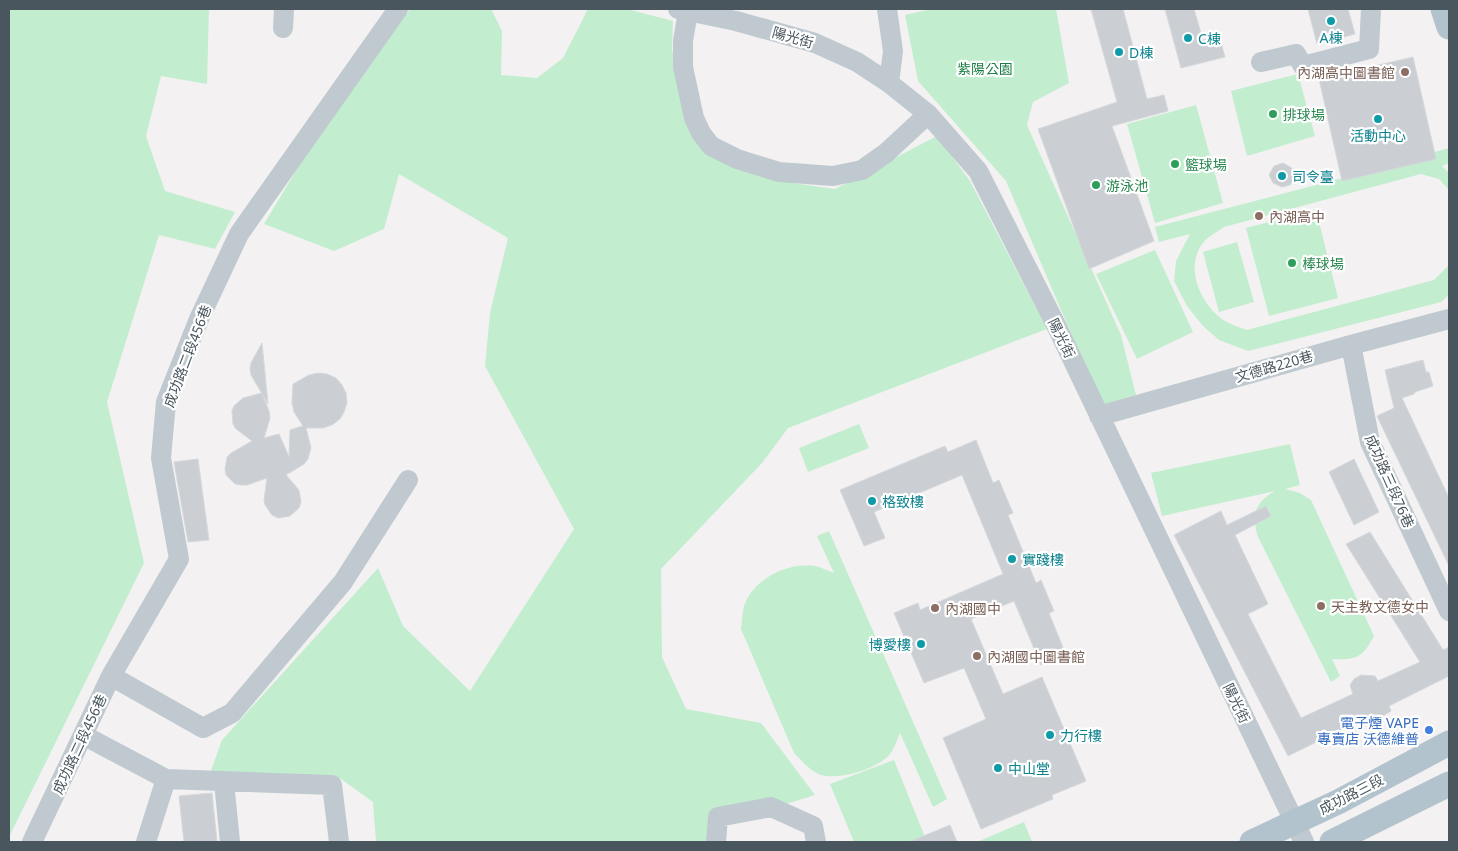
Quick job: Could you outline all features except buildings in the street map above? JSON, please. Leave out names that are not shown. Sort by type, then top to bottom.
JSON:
[{"type":"main road","points":[[1443,9],[1449,27]]},
{"type":"main road","name":"成功路三段","points":[[1252,842],[1299,833],[1338,802],[1449,743]]},
{"type":"main road","points":[[1332,842],[1449,784]]},
{"type":"street","name":"成功路二段456巷","points":[[32,842],[111,676],[180,559],[161,458],[166,402],[199,319],[238,234],[398,9]]},
{"type":"street","points":[[1261,62],[1296,54],[1303,66],[1369,49],[1371,9]]},
{"type":"street","points":[[683,10],[684,67],[694,118],[701,133],[711,146],[737,159],[779,172],[833,176],[862,170],[886,153],[928,114]]},
{"type":"street","name":"陽光街","points":[[683,10],[735,15],[815,43],[857,62],[889,83],[928,114],[978,171],[1055,324],[1299,833]]},
{"type":"street","points":[[889,83],[893,51],[891,10]]},
{"type":"street","name":"文德路220巷","points":[[1099,416],[1449,319]]},
{"type":"street","name":"成功路三段76巷","points":[[1351,345],[1370,442],[1449,610]]},
{"type":"street","points":[[111,676],[203,728],[232,714],[343,582],[408,480]]},
{"type":"street","points":[[83,735],[166,779],[332,785],[339,842]]},
{"type":"street","points":[[146,842],[166,779]]},
{"type":"street","points":[[224,782],[230,842]]},
{"type":"street","points":[[716,842],[718,817],[771,807],[814,826],[816,842]]},
{"type":"green space","points":[[9,9],[209,9],[207,84],[161,76],[146,136],[165,191],[235,212],[215,249],[159,235],[107,402],[144,563],[9,837]]},
{"type":"green space","points":[[410,9],[491,9],[502,31],[501,75],[537,78],[563,58],[588,9],[627,9],[673,21],[672,49],[682,99],[709,151],[779,181],[835,189],[937,136],[970,181],[1047,329],[788,428],[762,463],[661,569],[662,657],[686,709],[761,723],[815,795],[712,827],[710,842],[376,842],[373,802],[341,779],[209,776],[222,740],[378,568],[403,626],[470,691],[574,529],[485,366],[490,313],[508,238],[399,174],[384,229],[334,251],[264,224],[309,149]]},
{"type":"green space","name":"紫陽公園","points":[[932,9],[1056,9],[1069,83],[1033,102],[1027,125],[1121,335],[1136,395],[1102,406],[1006,181],[918,81],[905,15]]},
{"type":"green space","name":"排球場","points":[[1298,74],[1315,136],[1247,156],[1231,91]]},
{"type":"green space","name":"籃球場","points":[[1196,105],[1223,203],[1155,223],[1127,124]]},
{"type":"green space","points":[[1449,148],[1449,163],[1442,166],[1449,173],[1449,190],[1439,179],[1421,174],[1224,227],[1202,244],[1197,253],[1195,264],[1197,284],[1207,304],[1222,319],[1247,330],[1434,280],[1449,265],[1449,295],[1441,302],[1248,351],[1219,340],[1203,326],[1187,306],[1174,281],[1176,261],[1190,234],[1159,242],[1155,227]]},
{"type":"green space","name":"棒球場","points":[[1316,210],[1338,298],[1269,316],[1246,228]]},
{"type":"green space","points":[[1237,242],[1254,302],[1219,312],[1203,252]]},
{"type":"green space","points":[[1155,250],[1193,332],[1137,359],[1096,274]]},
{"type":"green space","points":[[859,424],[869,448],[808,472],[799,448]]},
{"type":"green space","points":[[1290,444],[1300,485],[1285,489],[1300,493],[1311,500],[1374,636],[1366,649],[1358,656],[1347,659],[1332,659],[1340,676],[1331,682],[1258,537],[1255,522],[1256,510],[1268,495],[1275,491],[1162,516],[1151,473]]},
{"type":"green space","points":[[829,531],[947,799],[933,807],[900,733],[892,752],[868,769],[848,775],[829,776],[821,775],[806,765],[794,753],[741,629],[743,609],[749,596],[756,587],[774,573],[796,566],[808,566],[819,567],[834,573],[817,536]]},
{"type":"green space","points":[[894,760],[925,837],[912,842],[854,842],[830,784]]},
{"type":"green space","points":[[1024,822],[1032,842],[977,842]]},
{"type":"place","name":"A棟","points":[[1331,21]]},
{"type":"place","name":"C棟","points":[[1188,38]]},
{"type":"place","name":"D棟","points":[[1119,52]]},
{"type":"place","name":"內湖高中圖書館","points":[[1405,72]]},
{"type":"place","name":"排球場","points":[[1273,114]]},
{"type":"place","name":"活動中心","points":[[1378,119]]},
{"type":"place","name":"籃球場","points":[[1175,164]]},
{"type":"place","name":"司令臺","points":[[1282,176]]},
{"type":"place","name":"游泳池","points":[[1096,185]]},
{"type":"place","name":"內湖高中","points":[[1259,216]]},
{"type":"place","name":"棒球場","points":[[1292,263]]},
{"type":"place","name":"格致樓","points":[[872,501]]},
{"type":"place","name":"實踐樓","points":[[1012,559]]},
{"type":"place","name":"天主教文德女中","points":[[1321,606]]},
{"type":"place","name":"內湖國中","points":[[935,608]]},
{"type":"place","name":"博愛樓","points":[[921,644]]},
{"type":"place","name":"內湖國中圖書館","points":[[977,656]]},
{"type":"place","name":"電子煙 VAPE 專賣店 沃德維普","points":[[1429,730]]},
{"type":"place","name":"力行樓","points":[[1050,735]]},
{"type":"place","name":"中山堂","points":[[998,768]]}]
